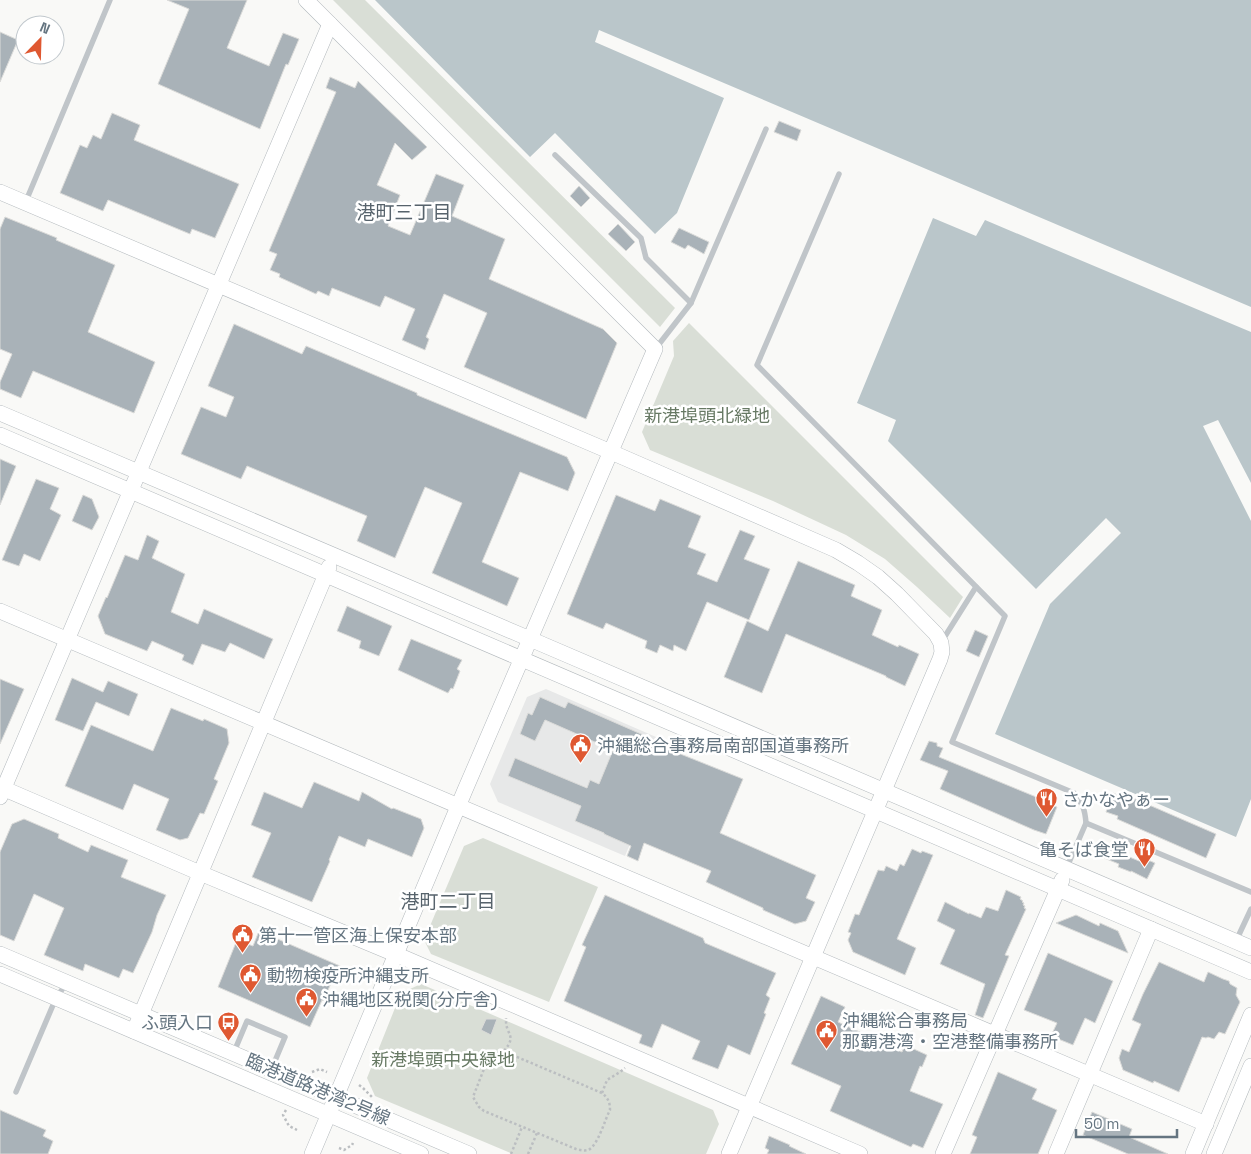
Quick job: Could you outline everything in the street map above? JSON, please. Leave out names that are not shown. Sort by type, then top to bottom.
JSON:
[{"type":"street","points":[[306,0],[655,350],[458,806],[312,1154]]},
{"type":"street","points":[[330,24],[68,640],[1,791],[395,954],[860,1154]]},
{"type":"street","points":[[0,192],[611,452],[836,550],[872,572],[897,594],[936,634],[941,643],[942,652],[940,660],[729,1154]]},
{"type":"street","points":[[0,413],[1251,948]]},
{"type":"street","points":[[0,435],[1251,972]]},
{"type":"street","points":[[134,1031],[334,555]]},
{"type":"street","points":[[0,611],[1206,1124]]},
{"type":"street","points":[[943,1154],[1066,869]]},
{"type":"street","points":[[1056,1154],[1151,929]]},
{"type":"street","name":"臨港道路港湾2号線","points":[[0,954],[470,1154]]},
{"type":"street","name":"臨港道路港湾2号線","points":[[0,974],[421,1154]]},
{"type":"street","points":[[1194,1154],[1251,1014]]},
{"type":"street","points":[[1214,1154],[1251,1066]]},
{"type":"lane","points":[[26,203],[110,0]]},
{"type":"lane","points":[[655,350],[691,303],[766,129]]},
{"type":"lane","points":[[555,155],[641,238],[646,258],[691,303]]},
{"type":"lane","points":[[839,174],[757,364],[1005,616],[952,742],[1074,793],[1081,802],[1086,824],[1066,869]]},
{"type":"lane","points":[[941,643],[976,587]]},
{"type":"lane","points":[[1086,824],[1251,892]]},
{"type":"lane","points":[[1236,941],[1251,910]]},
{"type":"lane","points":[[16,1092],[56,998],[67,983]]},
{"type":"lane","points":[[234,1054],[247,1021],[285,1037],[271,1070]]},
{"type":"path","points":[[503,1051],[602,1093],[607,1097],[610,1103],[610,1110],[595,1145],[589,1149],[576,1149],[484,1111],[472,1097],[490,1056],[503,1051],[510,1043],[511,1035],[506,1026],[506,1016]]},
{"type":"path","points":[[602,1093],[607,1080],[626,1067]]},
{"type":"path","points":[[308,1070],[313,1072],[320,1069],[327,1072]]},
{"type":"path","points":[[359,1086],[372,1097],[371,1100]]},
{"type":"path","points":[[286,1110],[283,1115],[289,1126],[297,1130]]},
{"type":"path","points":[[511,1154],[522,1127]]},
{"type":"path","points":[[528,1154],[537,1133]]},
{"type":"path","points":[[340,1148],[344,1150],[353,1143]]},
{"type":"shaded area","points":[[375,0],[1251,0],[1251,307],[599,30],[595,42],[724,98],[677,213],[655,234],[555,133],[530,157]]},
{"type":"shaded area","points":[[933,218],[976,236],[985,220],[1251,332],[1251,483],[1218,420],[1203,426],[1251,521],[1251,799],[1236,837],[995,734],[1050,604],[1121,533],[1106,518],[1036,589],[888,441],[896,420],[857,403]]},
{"type":"shaded area","name":"沖縄総合事務局南部国道事務所","points":[[546,689],[672,744],[625,856],[498,802],[490,784],[527,697]]},
{"type":"green space","points":[[333,0],[365,0],[675,308],[660,327]]},
{"type":"green space","name":"新港埠頭北緑地","points":[[689,323],[963,597],[950,618],[885,559],[846,535],[773,501],[650,450],[642,432],[674,356],[673,341]]},
{"type":"green space","points":[[483,838],[598,887],[549,1002],[431,954],[424,940],[464,846]]},
{"type":"green space","name":"新港埠頭中央緑地","points":[[421,984],[713,1110],[719,1124],[706,1154],[513,1154],[375,1096],[367,1078],[401,993]]},
{"type":"building","points":[[167,0],[247,0],[227,48],[269,66],[283,33],[299,39],[288,65],[286,64],[260,129],[158,84],[189,9]]},
{"type":"building","points":[[0,32],[15,39],[15,47],[0,82]]},
{"type":"building","points":[[330,77],[355,88],[358,81],[427,147],[412,160],[395,143],[377,185],[400,195],[388,226],[410,235],[436,174],[464,185],[452,216],[505,239],[489,279],[603,329],[617,343],[586,419],[464,367],[487,313],[444,294],[426,337],[429,339],[425,350],[402,340],[415,309],[385,296],[380,307],[332,288],[329,296],[318,291],[316,294],[279,277],[280,274],[270,270],[277,254],[269,251],[336,92],[326,88]]},
{"type":"building","points":[[112,113],[140,125],[134,140],[239,184],[215,238],[192,229],[190,234],[108,200],[103,211],[60,193],[80,145],[87,148],[93,135],[101,139]]},
{"type":"building","points":[[779,121],[801,130],[797,141],[774,132]]},
{"type":"building","points":[[579,186],[590,198],[581,207],[570,196]]},
{"type":"building","points":[[5,217],[57,238],[56,240],[115,265],[88,332],[155,362],[134,413],[33,371],[21,398],[0,389],[0,382],[12,354],[0,349],[0,229]]},
{"type":"building","points":[[618,224],[635,242],[626,251],[608,234]]},
{"type":"building","points":[[679,228],[709,242],[704,254],[688,245],[685,249],[671,242]]},
{"type":"building","points":[[234,324],[302,354],[306,346],[417,393],[417,395],[567,457],[575,473],[568,491],[520,472],[482,562],[519,578],[507,606],[432,573],[462,503],[425,487],[395,558],[357,541],[367,516],[247,466],[241,479],[181,454],[201,407],[226,417],[234,397],[208,386]]},
{"type":"building","points":[[0,459],[16,466],[0,505]]},
{"type":"building","points":[[36,479],[59,488],[50,509],[61,515],[40,561],[24,554],[19,566],[2,560]]},
{"type":"building","points":[[83,495],[92,499],[99,517],[92,530],[72,521]]},
{"type":"building","points":[[616,495],[655,511],[660,499],[701,516],[688,547],[706,554],[697,574],[717,582],[740,530],[755,536],[744,559],[770,569],[749,620],[707,602],[686,651],[674,645],[673,651],[660,645],[657,653],[645,648],[647,641],[606,623],[603,629],[567,614]]},
{"type":"building","points":[[147,535],[159,541],[152,558],[185,574],[171,612],[198,624],[204,609],[273,639],[264,659],[230,643],[225,652],[202,644],[193,665],[182,660],[184,655],[152,641],[147,651],[105,634],[98,616],[106,597],[125,555],[138,560]]},
{"type":"building","points":[[798,561],[855,585],[851,596],[882,610],[872,635],[919,654],[905,686],[886,676],[786,634],[762,693],[724,677],[747,621],[768,631]]},
{"type":"building","points":[[347,606],[392,626],[379,656],[359,648],[361,641],[337,631]]},
{"type":"building","points":[[975,630],[988,636],[979,657],[966,651]]},
{"type":"building","points":[[411,639],[462,660],[457,669],[460,671],[453,689],[451,688],[448,693],[398,670]]},
{"type":"building","points":[[72,678],[103,692],[108,681],[138,694],[129,716],[96,702],[83,731],[55,720]]},
{"type":"building","points":[[0,679],[24,689],[0,744]]},
{"type":"building","points":[[540,697],[565,708],[568,702],[664,744],[663,747],[743,779],[720,833],[816,875],[806,898],[815,902],[806,921],[795,924],[763,910],[763,908],[706,882],[711,871],[644,843],[638,861],[627,856],[631,846],[575,821],[581,806],[508,776],[515,758],[587,788],[590,780],[599,784],[613,750],[545,720],[535,741],[520,734],[528,713],[532,715]]},
{"type":"building","points":[[171,708],[227,729],[229,743],[214,779],[218,781],[204,814],[200,813],[188,838],[180,840],[156,830],[169,799],[134,784],[123,810],[65,786],[91,725],[153,751]]},
{"type":"building","points":[[929,741],[937,743],[937,746],[943,748],[939,757],[1057,807],[1046,834],[940,789],[948,771],[920,760]]},
{"type":"building","points":[[314,782],[359,801],[362,792],[392,809],[421,819],[424,828],[412,857],[368,839],[365,847],[339,836],[312,902],[252,877],[271,833],[251,825],[264,792],[302,808]]},
{"type":"building","points":[[1113,793],[1124,798],[1126,795],[1216,834],[1206,858],[1117,819],[1118,816],[1106,812]]},
{"type":"building","points":[[24,819],[59,834],[58,838],[88,852],[91,845],[128,860],[121,877],[166,895],[152,932],[133,973],[123,969],[119,978],[85,964],[83,971],[44,955],[64,908],[34,894],[14,941],[0,935],[0,852],[12,824]]},
{"type":"building","points":[[1108,848],[1139,861],[1141,857],[1155,863],[1147,879],[1118,867],[1119,864],[1104,858]]},
{"type":"building","points":[[912,849],[933,855],[897,939],[916,948],[905,975],[853,952],[848,940],[851,933],[848,932],[855,914],[859,915],[878,870],[884,871],[886,866],[897,871],[900,864],[904,866]]},
{"type":"building","points":[[1006,890],[1021,897],[1020,899],[1023,901],[1024,908],[1026,909],[1005,955],[1009,956],[983,1018],[975,1015],[985,984],[940,964],[955,930],[937,921],[945,902],[981,918],[986,907],[998,911]]},
{"type":"building","points":[[605,895],[703,938],[705,943],[776,973],[766,995],[770,998],[764,1013],[766,1014],[750,1055],[728,1045],[718,1069],[692,1059],[700,1041],[662,1024],[652,1048],[639,1043],[642,1035],[564,1001],[586,947],[582,945]]},
{"type":"building","points":[[1076,915],[1099,926],[1100,923],[1118,931],[1128,953],[1056,923]]},
{"type":"building","points":[[259,931],[347,969],[341,982],[333,979],[310,1027],[218,987],[237,940],[253,946]]},
{"type":"building","points":[[1048,953],[1113,981],[1095,1023],[1085,1018],[1073,1045],[1051,1036],[1057,1023],[1024,1010]]},
{"type":"building","points":[[1159,962],[1204,982],[1208,972],[1229,981],[1230,984],[1237,988],[1236,995],[1240,1002],[1225,1034],[1219,1032],[1214,1039],[1202,1037],[1179,1092],[1123,1070],[1119,1058],[1122,1049],[1129,1052],[1141,1024],[1132,1020]]},
{"type":"building","points":[[821,996],[845,1007],[838,1022],[862,1033],[861,1035],[902,1052],[905,1045],[927,1055],[922,1067],[920,1066],[910,1091],[943,1104],[923,1148],[913,1144],[911,1147],[830,1111],[841,1086],[791,1064]]},
{"type":"building","points":[[486,1019],[497,1019],[491,1035],[481,1030]]},
{"type":"building","points":[[998,1072],[1037,1089],[1032,1099],[1057,1110],[1038,1154],[970,1154],[977,1137],[972,1135]]},
{"type":"building","points":[[0,1110],[46,1130],[43,1136],[53,1141],[48,1154],[0,1154]]},
{"type":"building","points":[[1092,1112],[1132,1129],[1129,1137],[1168,1154],[1128,1154],[1083,1135]]},
{"type":"building","points":[[769,1136],[806,1154],[767,1154],[769,1150],[765,1148]]},
{"type":"place","name":"沖縄総合事務局南部国道事務所","points":[[581,764]]},
{"type":"place","name":"さかなやぁー","points":[[1046,818]]},
{"type":"place","name":"亀そば食堂","points":[[1145,868]]},
{"type":"place","name":"第十一管区海上保安本部","points":[[243,954]]},
{"type":"place","name":"動物検疫所沖縄支所","points":[[251,994]]},
{"type":"place","name":"沖縄地区税関(分庁舎)","points":[[306,1018]]},
{"type":"place","name":"ふ頭入口","points":[[229,1041]]},
{"type":"place","name":"沖縄総合事務局 那覇港湾・空港整備事務所","points":[[826,1049]]},
{"type":"district","name":"港町三丁目","points":[[404,212]]},
{"type":"district","name":"港町二丁目","points":[[448,901]]}]
